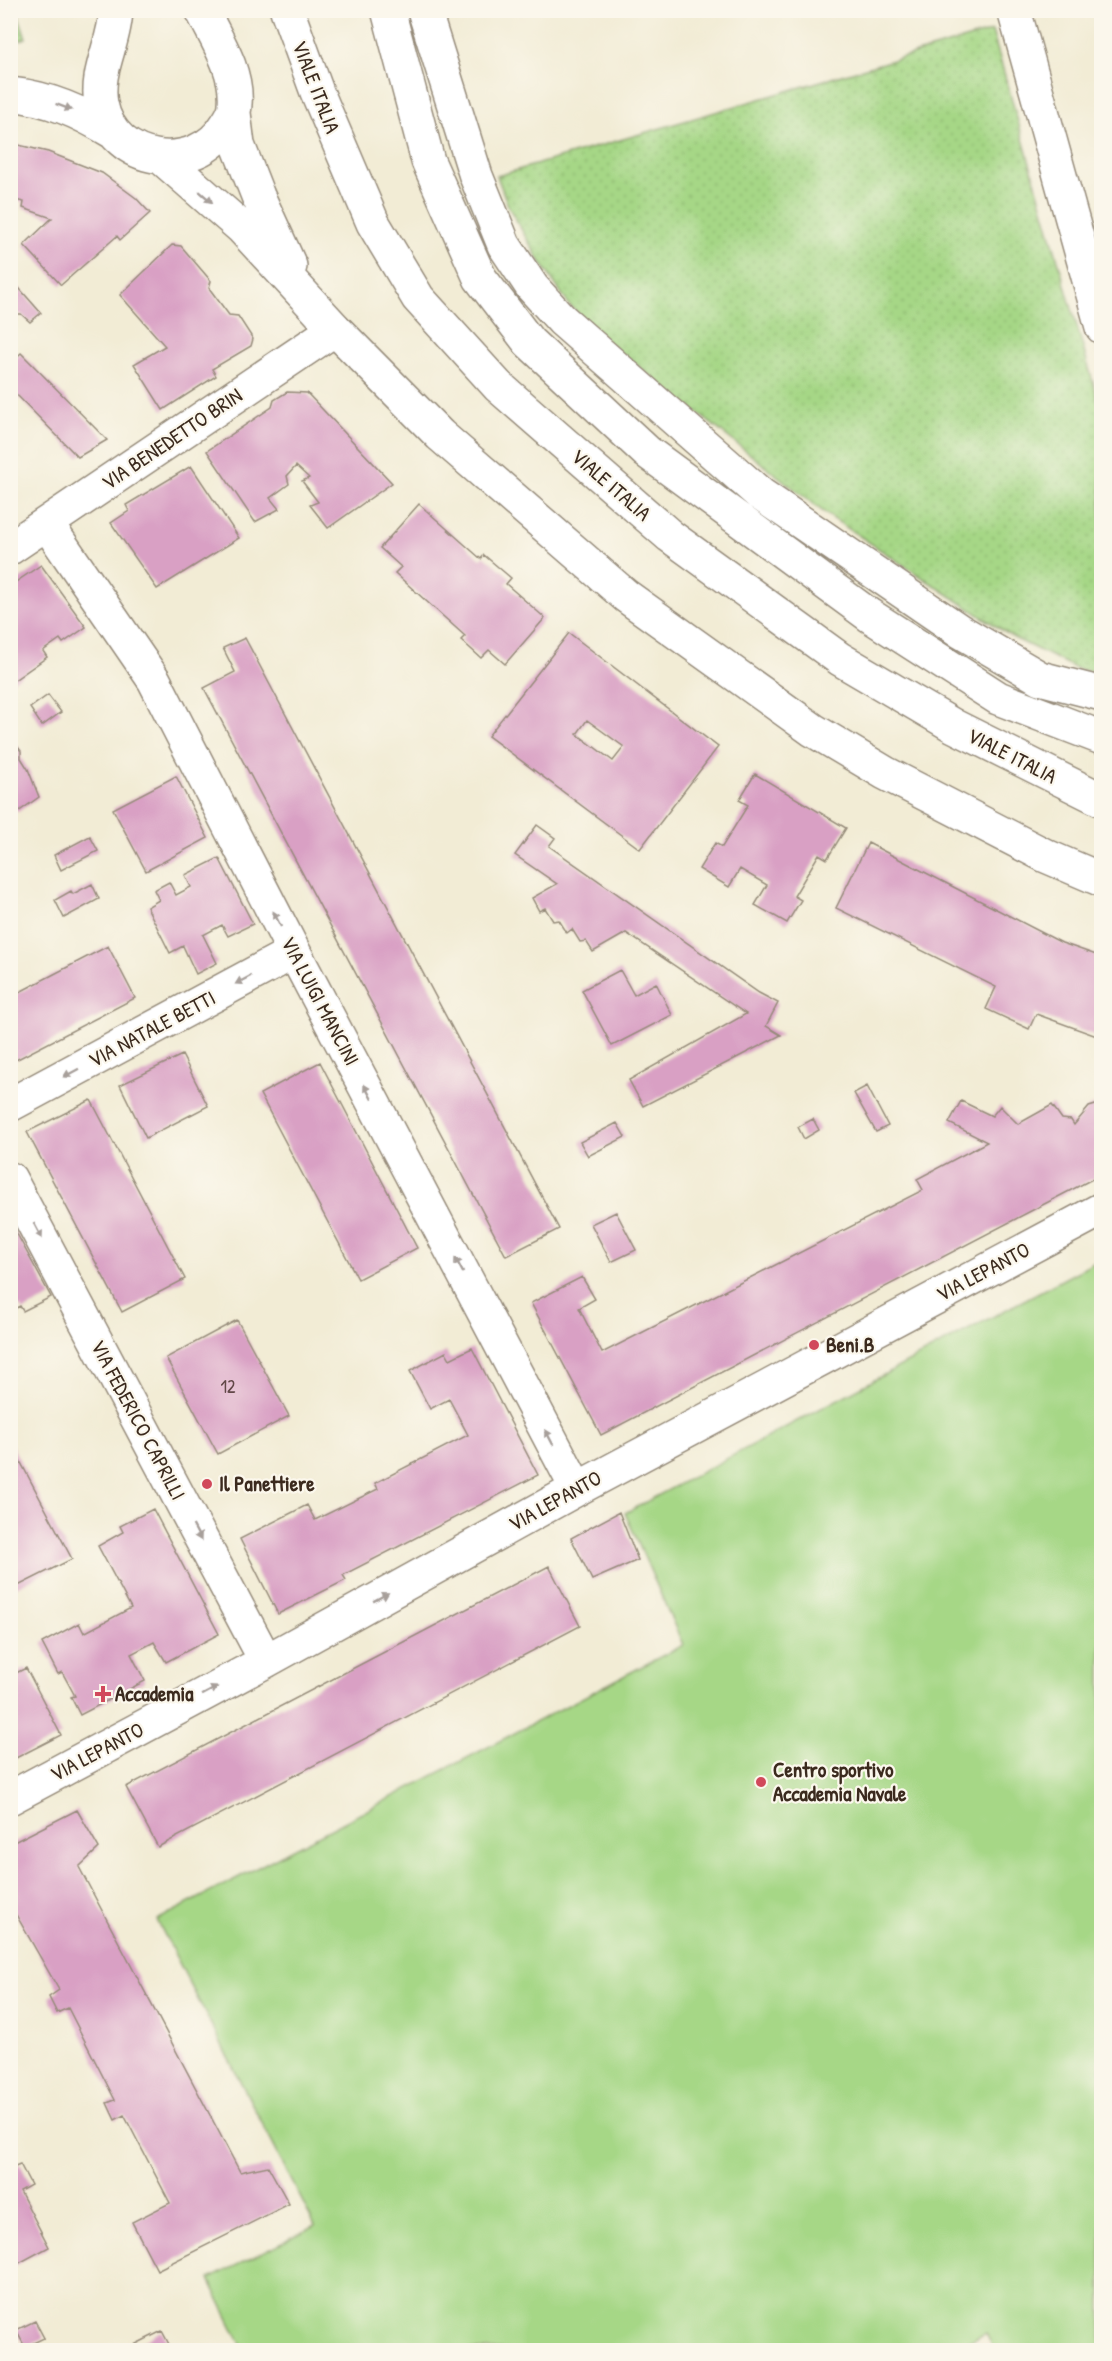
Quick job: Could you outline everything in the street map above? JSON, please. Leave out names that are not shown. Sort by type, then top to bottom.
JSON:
[{"type":"street","points":[[112,132],[102,105],[100,81],[112,40],[116,10]]},
{"type":"street","points":[[10,94],[36,97],[81,113],[141,153],[162,158],[187,154],[206,146],[224,130],[234,113],[236,104],[232,75],[202,10]]},
{"type":"street","name":"VIALE ITALIA","points":[[287,10],[317,92],[373,223],[418,297],[498,387],[670,536],[840,659],[954,726],[1101,800]]},
{"type":"street","points":[[388,10],[428,161],[480,278],[529,342],[647,452],[869,615],[998,698],[1101,738]]},
{"type":"street","points":[[424,10],[476,177],[504,244],[532,286],[562,320],[769,501],[960,631],[1040,678],[1101,694]]},
{"type":"street","points":[[1014,10],[1101,327]]},
{"type":"street","points":[[234,113],[238,145],[302,292]]},
{"type":"street","points":[[162,158],[242,228],[334,329],[440,435],[626,596],[813,730],[885,773],[1046,856],[1101,880]]},
{"type":"street","name":"VIA BENEDETTO BRIN","points":[[10,548],[334,329]]},
{"type":"street","name":"VIA LUIGI MANCINI","points":[[46,524],[154,680],[294,952],[577,1489]]},
{"type":"street","name":"VIA NATALE BETTI","points":[[10,1106],[294,952]]},
{"type":"street","name":"VIA FEDERICO CAPRILLI","points":[[10,1179],[266,1661]]},
{"type":"street","name":"VIA LEPANTO","points":[[10,1798],[266,1661],[577,1489],[1101,1209]]},
{"type":"green space","points":[[11,10],[17,11],[26,38],[11,43]]},
{"type":"green space","points":[[992,31],[1101,410],[1101,674],[1075,668],[1014,638],[826,514],[616,349],[569,305],[509,208],[497,176]]},
{"type":"green space","name":"Centro sportivo Accademia Navale","points":[[1101,1259],[1101,2350],[994,2350],[986,2333],[953,2350],[244,2350],[209,2279],[315,2226],[157,1920],[683,1645],[625,1513]]},
{"type":"building","points":[[10,143],[48,152],[102,173],[136,198],[150,213],[120,240],[117,236],[61,285],[24,245],[52,218],[23,208],[24,202],[10,199]]},
{"type":"building","points":[[172,245],[181,246],[211,281],[209,288],[229,315],[238,316],[253,339],[251,346],[212,369],[216,376],[163,410],[134,364],[165,346],[120,295]]},
{"type":"building","points":[[12,280],[41,313],[30,322],[21,314],[10,316]]},
{"type":"building","points":[[21,353],[107,440],[78,457],[10,388],[10,363]]},
{"type":"building","points":[[287,392],[307,393],[392,483],[328,528],[310,505],[318,502],[302,481],[309,478],[296,466],[287,476],[289,484],[270,498],[279,509],[255,522],[207,451],[272,407],[274,400]]},
{"type":"building","points":[[191,466],[239,538],[157,589],[111,523],[129,511],[126,505]]},
{"type":"building","points":[[419,504],[481,559],[484,555],[511,578],[506,584],[545,618],[505,664],[489,650],[481,658],[461,640],[465,636],[395,573],[401,567],[380,548]]},
{"type":"building","points":[[41,565],[86,627],[63,643],[60,639],[43,651],[47,657],[10,683],[10,586]]},
{"type":"building","points":[[569,633],[718,747],[640,849],[488,736]],"holes":[[[587,720],[624,747],[613,761],[577,734]]]},
{"type":"building","points":[[245,638],[559,1229],[506,1256],[204,688],[235,672],[223,648]]},
{"type":"building","points":[[48,695],[61,712],[42,726],[30,708]]},
{"type":"building","points":[[10,729],[39,797],[18,812],[10,803]]},
{"type":"building","points":[[755,774],[846,828],[827,859],[819,854],[794,896],[801,900],[787,923],[755,905],[767,885],[740,869],[729,887],[699,869],[715,843],[722,847],[748,805],[739,800]]},
{"type":"building","points":[[176,776],[208,838],[146,871],[113,809]]},
{"type":"building","points":[[537,825],[555,838],[549,846],[759,993],[778,1003],[766,1026],[781,1035],[643,1106],[629,1080],[746,1014],[626,933],[593,952],[586,941],[580,942],[572,929],[567,933],[559,920],[553,921],[545,908],[539,911],[532,898],[557,884],[515,855]]},
{"type":"building","points":[[90,836],[98,851],[61,870],[54,855]]},
{"type":"building","points":[[868,843],[1062,943],[1102,957],[1102,1038],[1036,1014],[1029,1029],[986,1009],[996,987],[836,908]]},
{"type":"building","points":[[219,858],[253,924],[228,936],[222,925],[203,935],[217,963],[196,974],[183,946],[170,953],[147,907],[159,900],[154,890],[169,882],[176,895],[191,887],[185,875]]},
{"type":"building","points":[[92,884],[99,899],[64,918],[55,900],[71,891],[73,894]]},
{"type":"building","points":[[108,946],[135,998],[10,1063],[10,997]]},
{"type":"building","points":[[620,970],[634,995],[656,983],[672,1015],[612,1046],[582,990]]},
{"type":"building","points":[[182,1055],[208,1106],[146,1138],[120,1085]]},
{"type":"building","points":[[320,1062],[417,1248],[358,1279],[260,1094]]},
{"type":"building","points":[[867,1086],[888,1126],[876,1132],[854,1093]]},
{"type":"building","points":[[91,1100],[185,1279],[122,1312],[27,1132]]},
{"type":"building","points":[[961,1101],[992,1116],[1000,1106],[1018,1124],[1052,1105],[1062,1119],[1071,1120],[1074,1125],[1089,1107],[1102,1103],[1102,1174],[601,1435],[531,1303],[582,1277],[595,1299],[579,1308],[602,1353],[923,1190],[917,1179],[987,1142],[949,1123]]},
{"type":"building","points":[[813,1119],[819,1130],[804,1139],[798,1127]]},
{"type":"building","points":[[617,1123],[625,1137],[588,1156],[580,1142]]},
{"type":"building","points":[[616,1212],[636,1250],[611,1262],[591,1224]]},
{"type":"building","points":[[10,1221],[51,1297],[23,1311],[20,1306],[10,1311]]},
{"type":"building","points":[[237,1320],[289,1416],[218,1454],[166,1358]]},
{"type":"building","points":[[472,1348],[538,1475],[343,1575],[346,1580],[278,1614],[240,1539],[307,1505],[315,1520],[378,1489],[375,1483],[468,1435],[449,1399],[430,1409],[410,1371],[446,1352],[450,1359]]},
{"type":"building","points":[[10,1442],[72,1559],[10,1590]]},
{"type":"building","points":[[153,1509],[219,1634],[166,1662],[154,1642],[131,1654],[145,1681],[80,1715],[71,1697],[75,1696],[62,1672],[58,1674],[42,1643],[79,1623],[84,1633],[131,1608],[98,1546],[123,1532],[120,1526]]},
{"type":"building","points":[[619,1512],[638,1560],[592,1580],[571,1538]]},
{"type":"building","points":[[549,1566],[580,1626],[158,1847],[126,1787]]},
{"type":"building","points":[[26,1668],[61,1735],[10,1761],[10,1676]]},
{"type":"building","points":[[77,1810],[99,1848],[79,1867],[240,2172],[268,2166],[289,2204],[157,2270],[132,2222],[170,2203],[124,2115],[115,2120],[107,2103],[115,2100],[68,2008],[57,2013],[49,1997],[59,1990],[10,1904],[10,1844]]},
{"type":"building","points":[[20,2164],[31,2185],[20,2191],[49,2247],[10,2268],[10,2168]]},
{"type":"building","points":[[35,2321],[44,2338],[25,2347],[16,2330]]},
{"type":"building","points":[[162,2331],[172,2350],[124,2350]]},
{"type":"place","name":"Beni.B","points":[[814,1345]]},
{"type":"place","name":"Il Panettiere","points":[[207,1484]]},
{"type":"place","name":"Accademia","points":[[103,1694]]},
{"type":"place","name":"Centro sportivo Accademia Navale","points":[[761,1782]]}]
